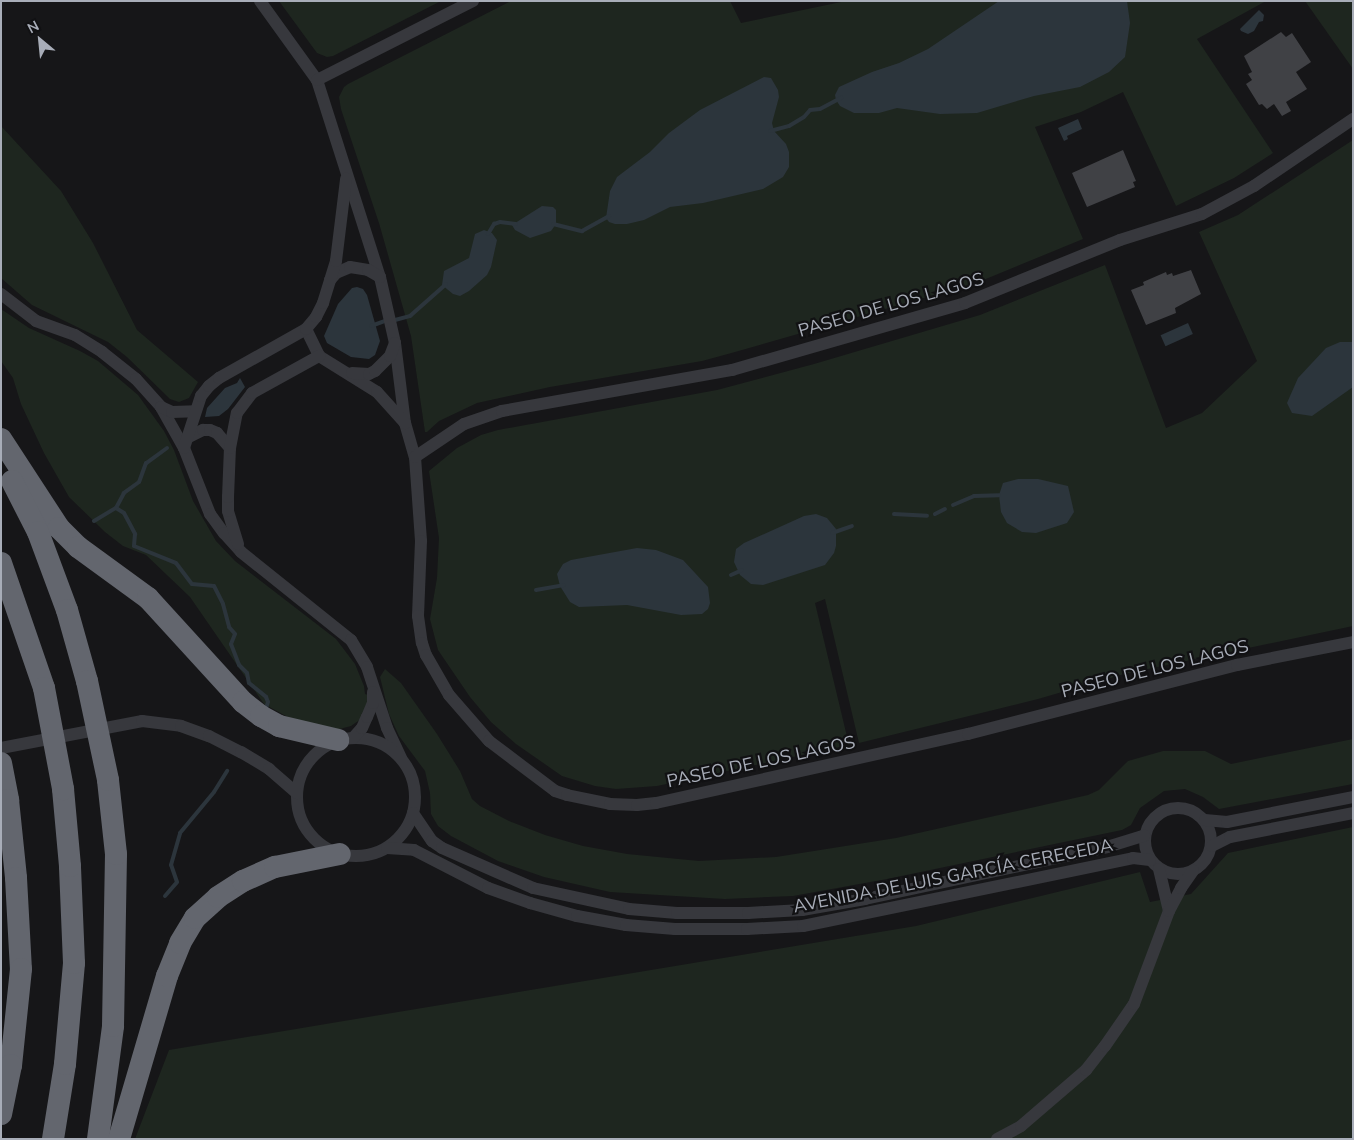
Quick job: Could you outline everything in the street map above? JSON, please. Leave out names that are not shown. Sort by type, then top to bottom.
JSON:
[{"type":"highway","points":[[1,439],[59,528],[78,547],[148,598],[243,702],[261,716],[279,726],[346,739]]},
{"type":"highway","points":[[1,460],[38,532],[67,610],[87,681],[108,780],[116,854],[114,1026],[98,1139]]},
{"type":"highway","points":[[1,563],[44,688],[64,789],[70,866],[74,963],[65,1064],[53,1139]]},
{"type":"highway","points":[[1,763],[8,800],[16,878],[21,969],[11,1065],[1,1114]]},
{"type":"highway","points":[[119,1139],[167,976],[180,943],[195,918],[218,897],[259,874],[276,867],[340,854]]},
{"type":"street","name":"PASEO DE LOS LAGOS","points":[[260,1],[317,80],[380,277],[395,344],[405,423],[414,457],[421,540],[418,616],[426,655],[449,695],[489,741],[543,783],[567,796],[610,804],[637,805],[656,802],[968,734],[1237,666],[1353,642]]},
{"type":"street","points":[[317,80],[473,1]]},
{"type":"street","name":"PASEO DE LOS LAGOS","points":[[414,457],[464,424],[502,411],[732,370],[965,303],[1120,240],[1202,214],[1254,186],[1353,119]]},
{"type":"street","name":"PASEO DE LOS LAGOS","points":[[186,443],[201,396],[219,378],[306,329],[323,303],[341,233],[346,174]]},
{"type":"street","points":[[330,280],[336,273],[350,267],[368,270],[380,277]]},
{"type":"street","points":[[1,294],[36,321],[75,335],[102,352],[136,379],[161,407],[186,443],[204,498],[217,523],[241,552],[350,640],[367,667],[387,728],[413,778],[415,790],[414,813],[399,838],[387,848],[364,855],[340,854],[325,848],[312,838],[303,824],[298,809],[297,793],[301,776],[310,760],[322,748],[346,739],[379,742],[401,758]]},
{"type":"street","points":[[241,552],[230,519],[228,494],[230,448],[234,422],[246,398],[319,356],[306,329]]},
{"type":"street","points":[[347,372],[359,374],[375,371],[390,356],[395,344]]},
{"type":"street","name":"PASEO DE LOS LAGOS","points":[[319,356],[377,392],[405,423]]},
{"type":"street","points":[[161,407],[172,412],[195,411]]},
{"type":"street","points":[[186,443],[203,430],[210,430],[217,432],[230,448]]},
{"type":"street","points":[[204,498],[210,501],[218,500],[228,494]]},
{"type":"street","points":[[346,739],[367,717],[373,703],[373,687]]},
{"type":"street","points":[[1,748],[142,721],[181,726],[209,736],[255,760],[281,778],[297,793]]},
{"type":"street","points":[[1205,820],[1227,822],[1353,797]]},
{"type":"street","points":[[996,1139],[1020,1126],[1086,1070],[1134,1004],[1169,911],[1181,888],[1206,861],[1212,846],[1212,832],[1205,820],[1189,808],[1170,808],[1153,818],[1144,836],[1145,849],[1155,865],[1169,911]]},
{"type":"street","name":"AVENIDA DE LUIS GARCÍA CERECEDA","points":[[414,813],[432,841],[442,848],[533,888],[629,909],[677,913],[748,913],[802,910],[1107,847],[1144,836]]},
{"type":"street","points":[[1212,846],[1230,837],[1353,813]]},
{"type":"street","name":"AVENIDA DE LUIS GARCÍA CERECEDA","points":[[387,848],[414,850],[488,888],[530,903],[607,921],[675,929],[747,929],[803,926],[1133,858],[1155,865]]},
{"type":"street","points":[[1155,865],[1176,875],[1194,872]]},
{"type":"shaded area","points":[[279,1],[441,1],[333,56],[327,57],[317,53]]},
{"type":"shaded area","points":[[511,1],[730,1],[741,23],[846,1],[1266,1],[1197,39],[1273,153],[1234,178],[1176,206],[1123,92],[1081,112],[1035,127],[1083,239],[976,283],[702,361],[550,387],[477,403],[439,421],[425,432],[411,336],[379,223],[341,109],[339,97],[344,87],[348,84]]},
{"type":"shaded area","points":[[999,1],[1127,1],[1130,23],[1125,57],[1109,72],[1080,87],[1034,96],[977,113],[940,114],[897,108],[879,113],[854,113],[840,106],[836,100],[835,95],[839,87],[928,49]]},
{"type":"shaded area","points":[[1305,1],[1353,1],[1353,69]]},
{"type":"shaded area","points":[[1259,10],[1264,15],[1263,21],[1259,22],[1254,31],[1248,34],[1241,31],[1240,29]]},
{"type":"shaded area","points":[[764,77],[771,78],[778,90],[779,97],[772,123],[774,131],[786,144],[789,152],[789,167],[783,177],[763,189],[703,203],[670,207],[644,220],[627,224],[609,222],[606,218],[610,191],[617,177],[650,152],[669,133],[700,110]]},
{"type":"shaded area","points":[[1078,119],[1082,129],[1067,136],[1068,139],[1064,141],[1058,128]]},
{"type":"shaded area","points":[[1,126],[61,191],[93,243],[137,330],[198,382],[189,398],[179,402],[170,399],[127,357],[108,342],[32,305],[1,278]]},
{"type":"shaded area","points":[[1353,140],[1353,626],[1124,674],[1038,699],[859,743],[825,599],[815,603],[849,745],[657,786],[616,789],[595,786],[562,776],[516,744],[491,722],[470,697],[438,650],[430,619],[437,578],[439,538],[429,471],[457,448],[481,435],[498,430],[717,390],[814,364],[980,315],[1105,265],[1166,428],[1202,413],[1257,361],[1199,232],[1238,215]]},
{"type":"shaded area","points":[[542,206],[553,207],[556,210],[556,224],[551,231],[530,238],[515,230],[512,225]]},
{"type":"shaded area","points":[[484,230],[492,233],[497,240],[491,267],[487,275],[469,291],[460,296],[453,294],[442,285],[444,271],[469,258],[475,234]]},
{"type":"shaded area","points":[[352,288],[363,289],[367,295],[380,341],[375,355],[369,359],[351,357],[327,343],[324,336],[338,304]]},
{"type":"shaded area","points":[[1,309],[29,328],[98,361],[138,395],[164,431],[174,450],[193,501],[216,541],[235,561],[336,639],[355,664],[364,686],[365,694],[368,695],[367,707],[361,719],[351,726],[336,730],[297,722],[264,704],[190,597],[146,555],[123,546],[105,532],[69,497],[44,453],[21,404],[13,378],[1,361]]},
{"type":"shaded area","points":[[1188,323],[1193,334],[1165,346],[1161,335]]},
{"type":"shaded area","points":[[1340,342],[1353,342],[1353,387],[1312,416],[1292,413],[1287,403],[1298,378],[1326,348]]},
{"type":"shaded area","points":[[240,378],[245,387],[228,409],[219,416],[205,417],[207,408],[225,388],[237,383]]},
{"type":"shaded area","points":[[1018,479],[1038,479],[1068,486],[1074,512],[1067,523],[1036,533],[1022,532],[1007,523],[1001,512],[999,495],[1003,483]]},
{"type":"shaded area","points":[[816,514],[827,518],[836,529],[834,553],[825,565],[763,585],[751,584],[740,575],[734,562],[736,549],[744,543],[804,516]]},
{"type":"shaded area","points":[[637,548],[656,550],[683,560],[708,587],[710,603],[708,609],[702,614],[681,615],[627,605],[579,607],[570,602],[560,586],[557,574],[563,564],[571,560]]},
{"type":"shaded area","points":[[385,669],[401,683],[437,734],[460,771],[472,799],[480,806],[509,821],[545,835],[583,846],[627,854],[699,861],[776,857],[896,838],[1088,795],[1099,790],[1128,761],[1163,751],[1205,751],[1231,764],[1353,739],[1353,784],[1219,809],[1203,797],[1185,789],[1164,791],[1140,808],[1131,825],[1122,830],[887,879],[793,896],[725,899],[610,892],[544,877],[498,861],[451,836],[438,826],[431,814],[430,793],[425,771],[399,736],[389,714],[380,677]]},
{"type":"shaded area","points":[[1353,827],[1353,1139],[135,1139],[169,1050],[916,926],[1140,872],[1150,902],[1191,894],[1228,853]]},
{"type":"building","points":[[1281,32],[1286,37],[1292,33],[1311,62],[1296,72],[1307,89],[1286,102],[1291,111],[1282,116],[1274,104],[1267,109],[1262,104],[1259,105],[1246,84],[1252,80],[1248,74],[1252,72],[1244,56]]},
{"type":"building","points":[[1123,150],[1136,181],[1133,182],[1135,187],[1087,207],[1072,173]]},
{"type":"building","points":[[1191,270],[1201,294],[1175,308],[1176,313],[1146,325],[1131,290],[1144,285],[1143,282],[1166,272],[1167,275],[1172,273],[1173,276]]},
{"type":"waterway","points":[[770,131],[789,126],[804,117],[810,110],[820,109],[841,98]]},
{"type":"waterway","points":[[553,224],[582,231],[609,216]]},
{"type":"waterway","points":[[488,234],[494,224],[500,222],[516,224]]},
{"type":"waterway","points":[[395,320],[410,316],[446,284]]},
{"type":"waterway","points":[[371,326],[385,321]]},
{"type":"waterway","points":[[167,448],[146,463],[139,482],[124,493],[116,508],[124,513],[135,534],[134,546],[176,563],[192,584],[214,586],[223,604],[229,627],[235,634],[231,644],[239,665],[247,673],[249,683],[266,697],[268,702],[266,708]]},
{"type":"waterway","points":[[953,505],[974,496],[999,495]]},
{"type":"waterway","points":[[94,521],[116,508]]},
{"type":"waterway","points":[[935,514],[945,509]]},
{"type":"waterway","points":[[894,514],[927,516]]},
{"type":"waterway","points":[[832,533],[852,526]]},
{"type":"waterway","points":[[731,575],[742,570]]},
{"type":"waterway","points":[[536,590],[564,585]]},
{"type":"waterway","points":[[165,896],[177,882],[171,865],[180,833],[214,792],[227,771]]}]
